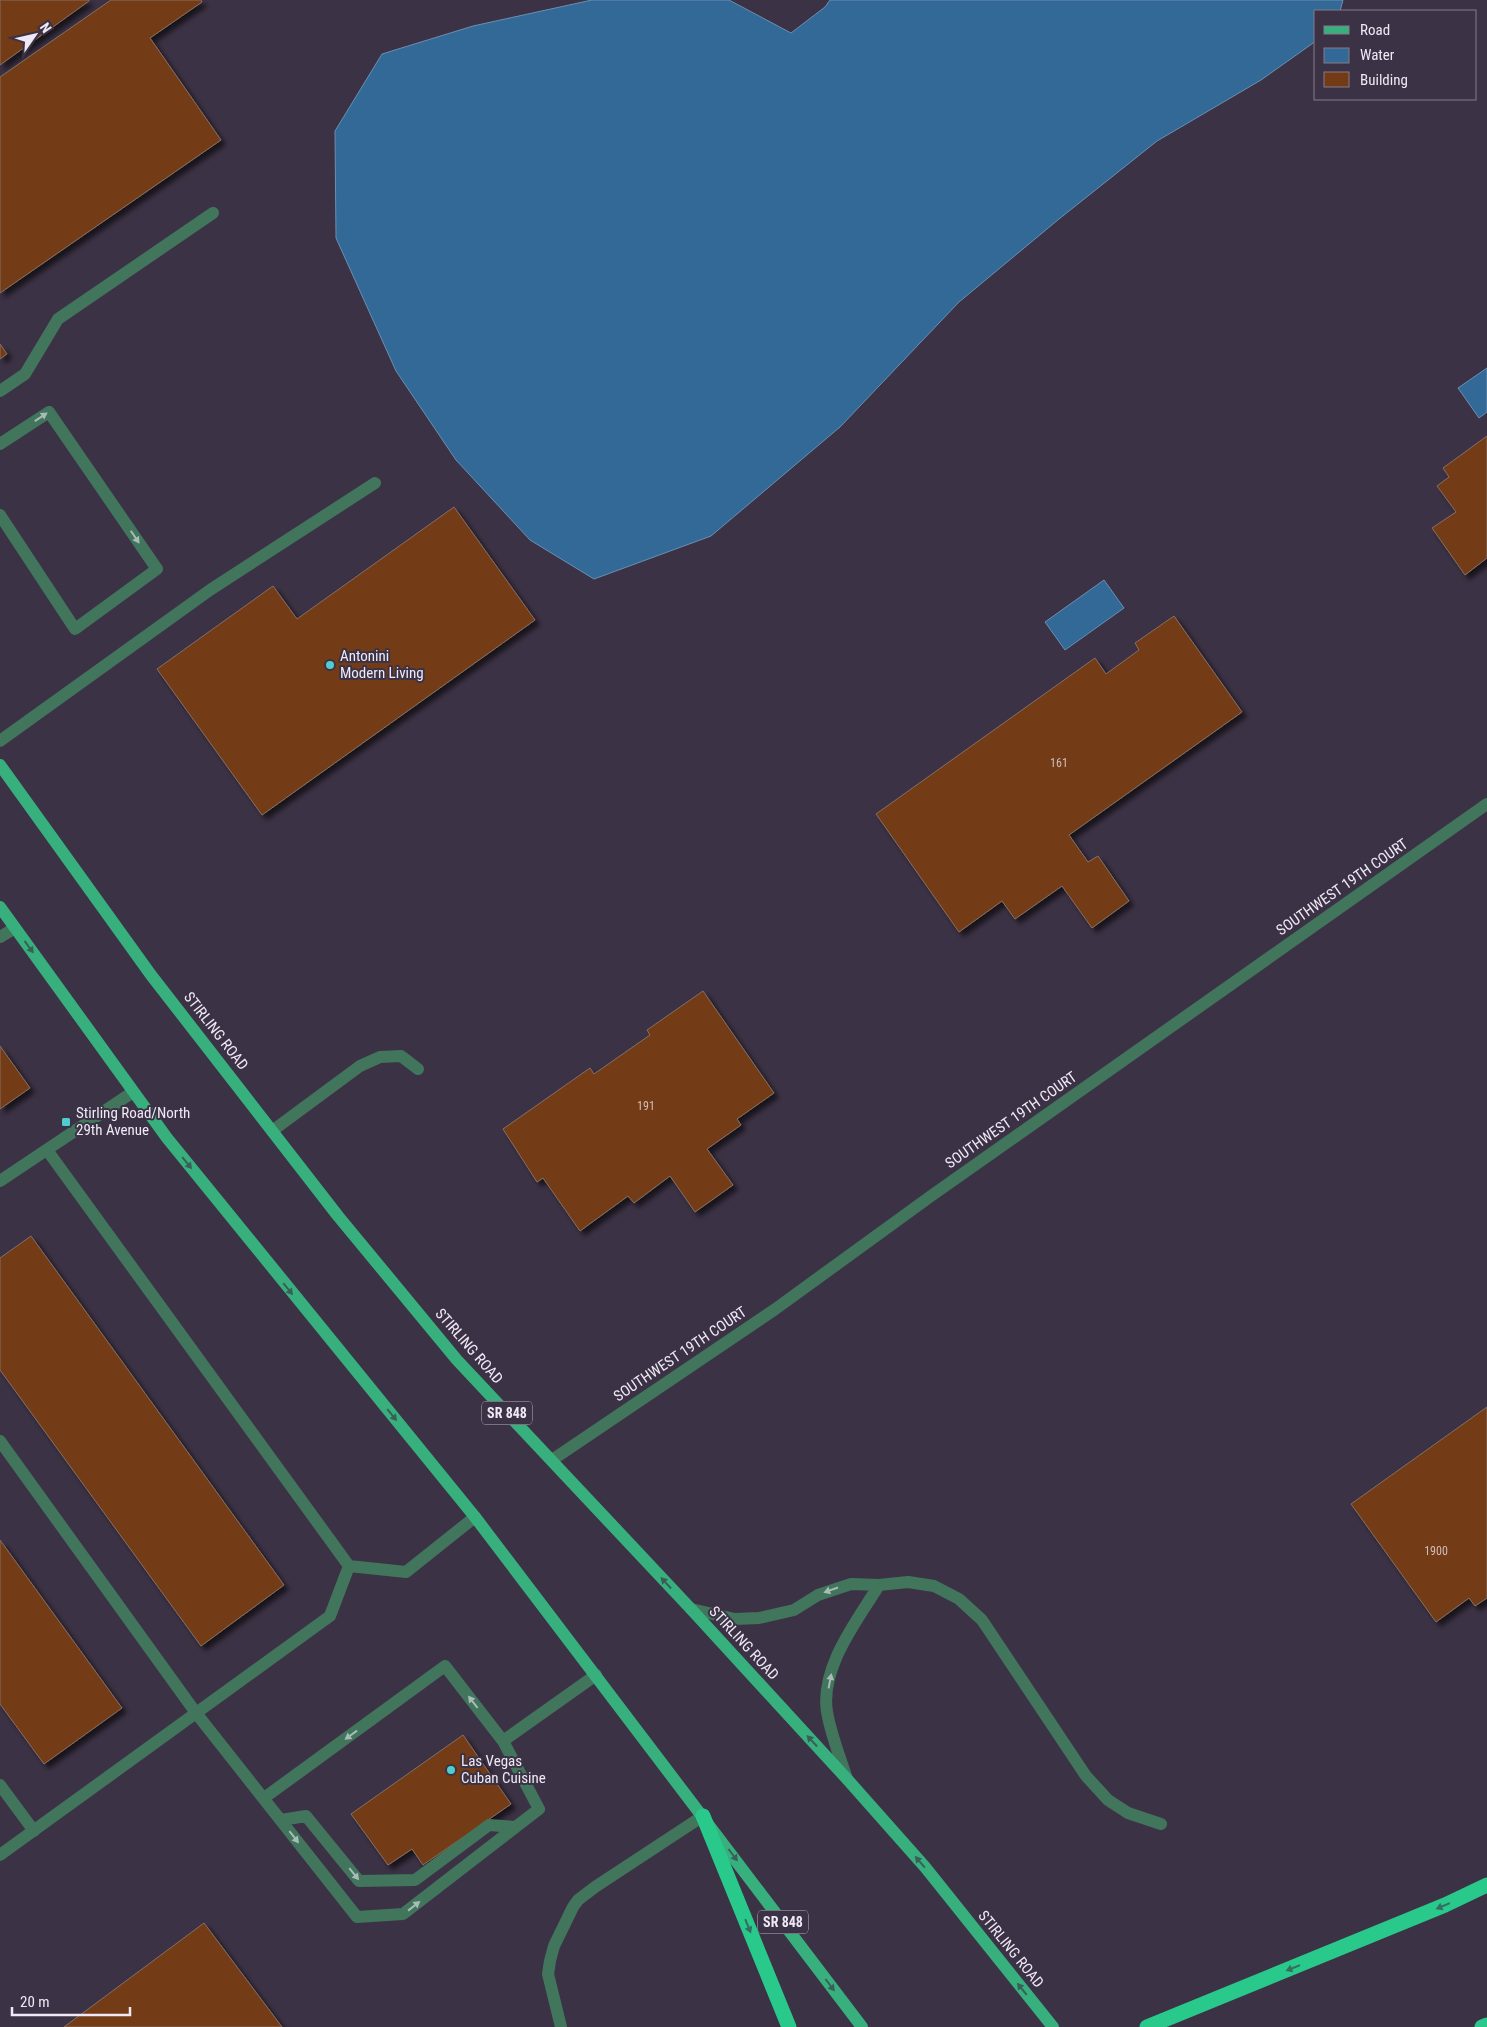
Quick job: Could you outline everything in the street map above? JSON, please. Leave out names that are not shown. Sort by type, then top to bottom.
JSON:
[{"type":"highway","points":[[703,1816],[789,2027]]},
{"type":"highway","points":[[1147,2027],[1445,1905],[1487,1885]]},
{"type":"highway","points":[[1482,2027],[1487,2025]]},
{"type":"main road","name":"STIRLING ROAD","points":[[0,765],[151,975],[338,1216],[457,1360],[691,1609],[847,1779],[925,1867],[1053,2027]]},
{"type":"main road","name":"SR 848","points":[[0,908],[167,1138],[475,1517],[862,2027]]},
{"type":"street","points":[[0,392],[25,374],[58,319],[213,213]]},
{"type":"street","points":[[0,444],[49,412],[157,570],[75,629],[0,515]]},
{"type":"street","points":[[0,741],[210,590],[375,483]]},
{"type":"street","name":"SOUTHWEST 19TH COURT","points":[[552,1460],[774,1310],[931,1196],[1487,804]]},
{"type":"street","points":[[0,937],[14,928]]},
{"type":"street","points":[[272,1131],[360,1066],[380,1057],[401,1056],[418,1069]]},
{"type":"street","points":[[0,1181],[133,1092]]},
{"type":"street","points":[[47,1150],[349,1566],[406,1572],[475,1517]]},
{"type":"street","points":[[0,1440],[196,1713],[357,1917],[403,1914],[539,1809],[503,1741],[445,1666],[264,1798]]},
{"type":"street","points":[[0,1855],[330,1616],[349,1566]]},
{"type":"street","points":[[691,1609],[735,1619],[759,1618],[794,1610],[818,1595],[850,1584],[879,1585],[908,1582],[934,1586],[959,1599],[982,1620],[1086,1776],[1108,1800],[1128,1813],[1161,1824]]},
{"type":"street","points":[[847,1779],[827,1710],[828,1684],[836,1655],[879,1585]]},
{"type":"street","points":[[503,1741],[596,1675]]},
{"type":"street","points":[[0,1785],[34,1831]]},
{"type":"street","points":[[281,1820],[306,1816],[359,1881],[415,1880],[489,1825],[515,1827]]},
{"type":"street","points":[[561,2027],[548,1974],[554,1946],[573,1907],[578,1900],[595,1887],[703,1816]]},
{"type":"water","points":[[592,0],[729,0],[791,33],[825,7],[830,0],[1343,0],[1340,10],[1314,10],[1314,42],[1261,80],[1157,141],[959,302],[840,427],[711,536],[594,579],[530,540],[456,460],[396,371],[336,238],[335,131],[382,54],[473,26]]},
{"type":"water","points":[[1487,368],[1487,412],[1479,418],[1458,388]]},
{"type":"water","points":[[1104,580],[1124,608],[1065,650],[1045,622]]},
{"type":"building","points":[[0,0],[89,0],[89,1],[0,65]]},
{"type":"building","points":[[111,0],[201,0],[202,2],[150,38],[221,140],[0,293],[0,77]]},
{"type":"building","points":[[0,344],[7,354],[0,359]]},
{"type":"building","points":[[1487,436],[1487,558],[1465,575],[1432,528],[1456,512],[1437,486],[1449,477],[1443,468]]},
{"type":"building","points":[[454,507],[535,620],[262,815],[157,669],[273,586],[297,619]]},
{"type":"building","points":[[1174,616],[1242,712],[1069,835],[1088,862],[1098,856],[1129,901],[1092,928],[1062,886],[1015,919],[1002,901],[959,932],[876,814],[1095,658],[1106,674],[1139,650],[1135,643]]},
{"type":"building","points":[[703,991],[774,1093],[737,1119],[741,1125],[707,1149],[733,1185],[695,1212],[670,1176],[634,1203],[628,1196],[580,1231],[543,1178],[537,1182],[503,1129],[590,1068],[594,1074],[650,1035],[647,1030]]},
{"type":"building","points":[[0,1046],[30,1088],[0,1109]]},
{"type":"building","points":[[31,1236],[284,1585],[201,1646],[0,1370],[0,1258]]},
{"type":"building","points":[[1487,1407],[1487,1598],[1475,1606],[1469,1598],[1436,1622],[1351,1504]]},
{"type":"building","points":[[0,1540],[122,1708],[44,1764],[0,1704]]},
{"type":"building","name":"Las Vegas Cuban Cuisine","points":[[463,1735],[511,1804],[423,1865],[412,1849],[388,1865],[351,1814]]},
{"type":"building","points":[[204,1923],[282,2027],[64,2027]]},
{"type":"place","name":"Antonini Modern Living","points":[[330,665]]},
{"type":"place","name":"Stirling Road/North 29th Avenue","points":[[66,1122]]},
{"type":"place","name":"Las Vegas Cuban Cuisine","points":[[451,1770]]}]
